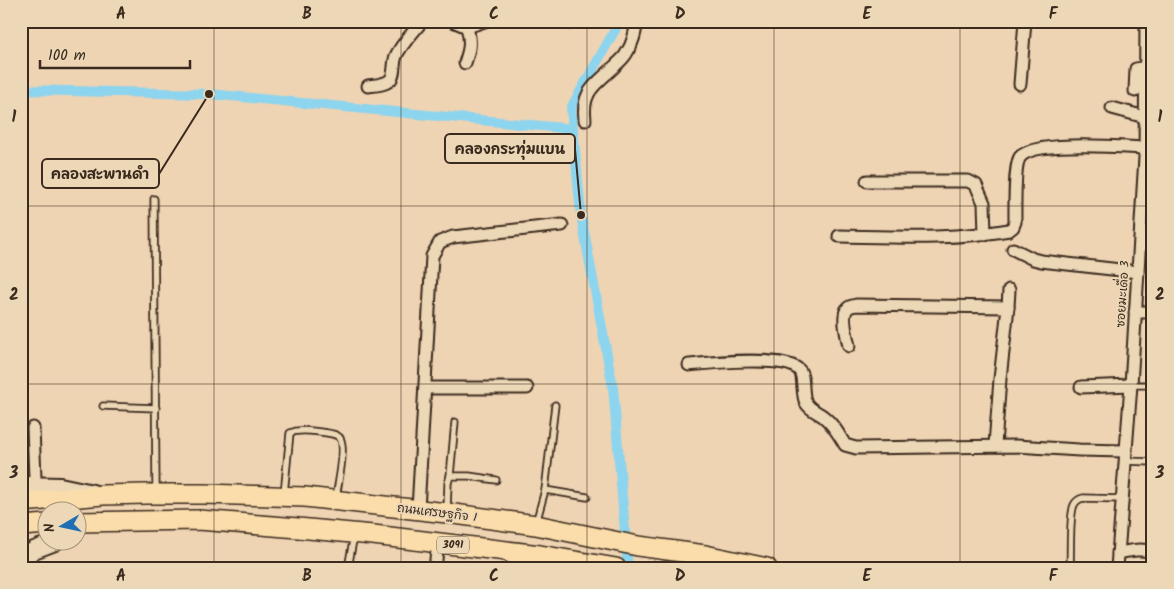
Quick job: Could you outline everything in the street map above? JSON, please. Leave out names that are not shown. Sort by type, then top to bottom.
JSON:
[{"type":"main road","points":[[26,479],[103,495]]},
{"type":"main road","name":"ถนนเศรษฐกิจ 1","points":[[21,502],[103,495],[156,494],[305,497],[447,513],[536,526],[638,546],[705,555],[767,568]]},
{"type":"main road","name":"3091","points":[[88,525],[199,520],[355,533],[507,552],[599,566]]},
{"type":"main road","points":[[21,526],[38,525]]},
{"type":"main road","points":[[21,560],[38,549]]},
{"type":"main road","points":[[507,552],[525,564],[527,568]]},
{"type":"street","points":[[368,86],[384,84],[392,78],[395,58],[404,43],[422,21]]},
{"type":"street","points":[[453,21],[467,27],[485,21]]},
{"type":"street","points":[[585,120],[585,98],[592,88],[625,56],[633,40],[637,21]]},
{"type":"street","points":[[1020,84],[1025,21]]},
{"type":"street","name":"ซอยมะเดื่อ 3","points":[[1117,568],[1148,154],[1145,117],[1146,21]]},
{"type":"street","points":[[465,63],[470,50],[467,27]]},
{"type":"street","points":[[1112,108],[1145,117]]},
{"type":"street","points":[[839,236],[941,238],[1009,230],[1015,222],[1019,158],[1026,152],[1053,146],[1148,154]]},
{"type":"street","points":[[868,181],[968,181],[976,185],[984,203],[985,234]]},
{"type":"street","points":[[418,510],[432,256],[440,242],[452,236],[562,225]]},
{"type":"street","points":[[1013,249],[1041,261],[1138,272]]},
{"type":"street","points":[[996,446],[1000,379],[1009,290]]},
{"type":"street","points":[[849,346],[844,317],[846,309],[850,306],[1008,306]]},
{"type":"street","points":[[1135,312],[1153,312]]},
{"type":"street","points":[[689,365],[740,361],[784,362],[793,366],[799,370],[801,375],[804,397],[807,404],[814,412],[823,415],[834,426],[845,445],[856,448],[996,446],[1125,456]]},
{"type":"street","points":[[1081,387],[1130,386]]},
{"type":"street","points":[[425,388],[527,388]]},
{"type":"street","points":[[26,479],[33,428]]},
{"type":"street","points":[[435,568],[438,543]]},
{"type":"street","points":[[1118,553],[1136,550],[1153,552]]},
{"type":"lane","points":[[154,199],[156,494]]},
{"type":"lane","points":[[1130,386],[1153,385]]},
{"type":"lane","points":[[536,526],[545,490],[555,405]]},
{"type":"lane","points":[[103,406],[156,408]]},
{"type":"lane","points":[[447,513],[448,483],[455,422]]},
{"type":"lane","points":[[284,496],[290,434],[302,430],[338,435],[342,441],[343,450],[336,500]]},
{"type":"lane","points":[[1125,456],[1153,462]]},
{"type":"lane","points":[[450,476],[469,476],[496,480]]},
{"type":"lane","points":[[545,490],[587,497]]},
{"type":"lane","points":[[1070,568],[1072,512],[1075,503],[1083,498],[1122,499]]},
{"type":"lane","points":[[348,568],[355,533]]},
{"type":"waterway","points":[[620,21],[571,108],[581,215],[613,387],[628,568]]},
{"type":"waterway","points":[[21,90],[209,94],[573,129]]},
{"type":"place","name":"คลองสะพานดำ","points":[[209,94]]},
{"type":"place","name":"คลองกระทุ่มแบน","points":[[581,215]]}]
